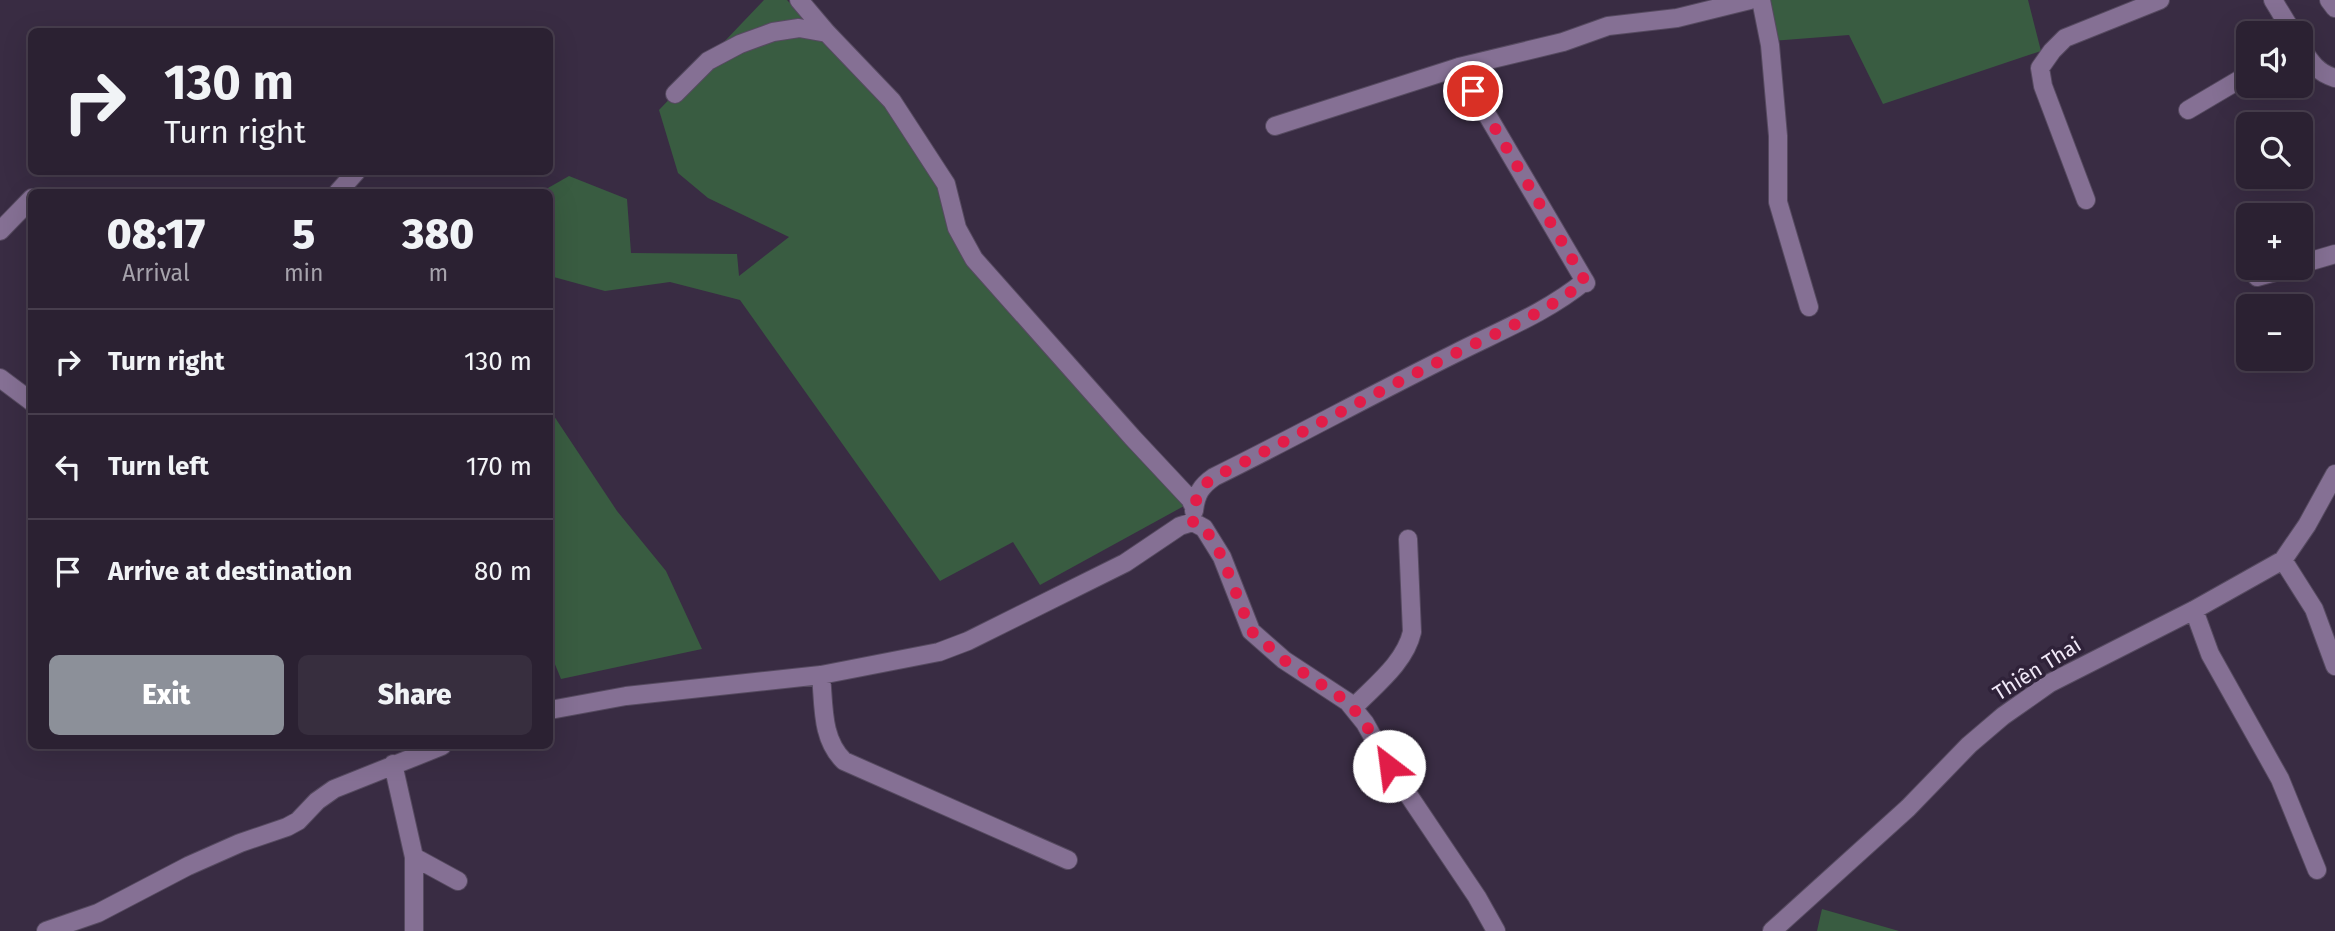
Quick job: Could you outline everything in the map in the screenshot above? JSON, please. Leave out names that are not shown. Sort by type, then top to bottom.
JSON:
[{"type":"street","points":[[799,0],[892,101],[946,184],[957,228],[974,259],[1132,438],[1190,499],[1193,515],[1205,528],[1222,557],[1251,631],[1284,660],[1337,693],[1353,708],[1496,931]]},
{"type":"street","points":[[1275,126],[1459,67],[1563,42],[1608,26],[1677,18],[1750,0]]},
{"type":"street","points":[[1761,0],[1770,46],[1777,123],[1778,202],[1809,307]]},
{"type":"street","points":[[2086,200],[2043,86],[2040,68],[2065,38],[2160,0]]},
{"type":"street","points":[[2273,0],[2286,21]]},
{"type":"street","points":[[2329,0],[2335,8]]},
{"type":"street","points":[[675,94],[708,61],[740,44],[773,32],[799,28],[827,33]]},
{"type":"street","points":[[2313,66],[2325,76],[2335,78]]},
{"type":"street","points":[[553,709],[626,696],[821,675],[939,652],[968,641],[1125,563],[1193,515],[1202,485],[1214,477],[1565,298],[1586,282],[1459,67]]},
{"type":"street","points":[[2188,110],[2236,82]]},
{"type":"street","points":[[341,189],[353,175]]},
{"type":"street","points":[[0,231],[28,202]]},
{"type":"street","points":[[2313,260],[2335,254]]},
{"type":"street","points":[[0,378],[28,399]]},
{"type":"street","name":"Thiên Thai","points":[[1772,931],[1898,818],[1969,745],[2003,716],[2050,683],[2194,610],[2283,560],[2307,526],[2335,474]]},
{"type":"street","points":[[1353,708],[1401,657],[1409,644],[1412,632],[1408,540]]},
{"type":"street","points":[[2283,560],[2314,610],[2335,666]]},
{"type":"street","points":[[2194,610],[2210,654],[2280,779],[2317,870]]},
{"type":"street","points":[[821,675],[827,734],[834,751],[844,761],[1068,860]]},
{"type":"street","points":[[46,931],[98,913],[240,843],[287,827],[298,821],[317,801],[334,789],[434,749]]},
{"type":"street","points":[[393,764],[414,857],[414,931]]},
{"type":"street","points":[[414,857],[458,881]]},
{"type":"green space","points":[[764,0],[787,0],[889,109],[946,198],[972,265],[1184,506],[1040,585],[1013,542],[940,581],[740,300],[670,282],[605,291],[553,277],[553,189],[546,189],[569,176],[627,199],[631,253],[737,254],[739,276],[789,237],[708,198],[678,173],[659,110]]},
{"type":"green space","points":[[1760,0],[2028,0],[2041,51],[1883,104],[1849,35],[1773,41]]},
{"type":"green space","points":[[553,415],[617,511],[666,571],[702,649],[561,679],[553,659]]},
{"type":"green space","points":[[1822,909],[1899,931],[1817,931]]},
{"type":"route","points":[[1389,766],[1365,723],[1348,702],[1284,660],[1251,631],[1222,557],[1205,528],[1193,523],[1194,507],[1202,485],[1214,477],[1454,353],[1518,323],[1565,298],[1585,281],[1473,91]]}]
